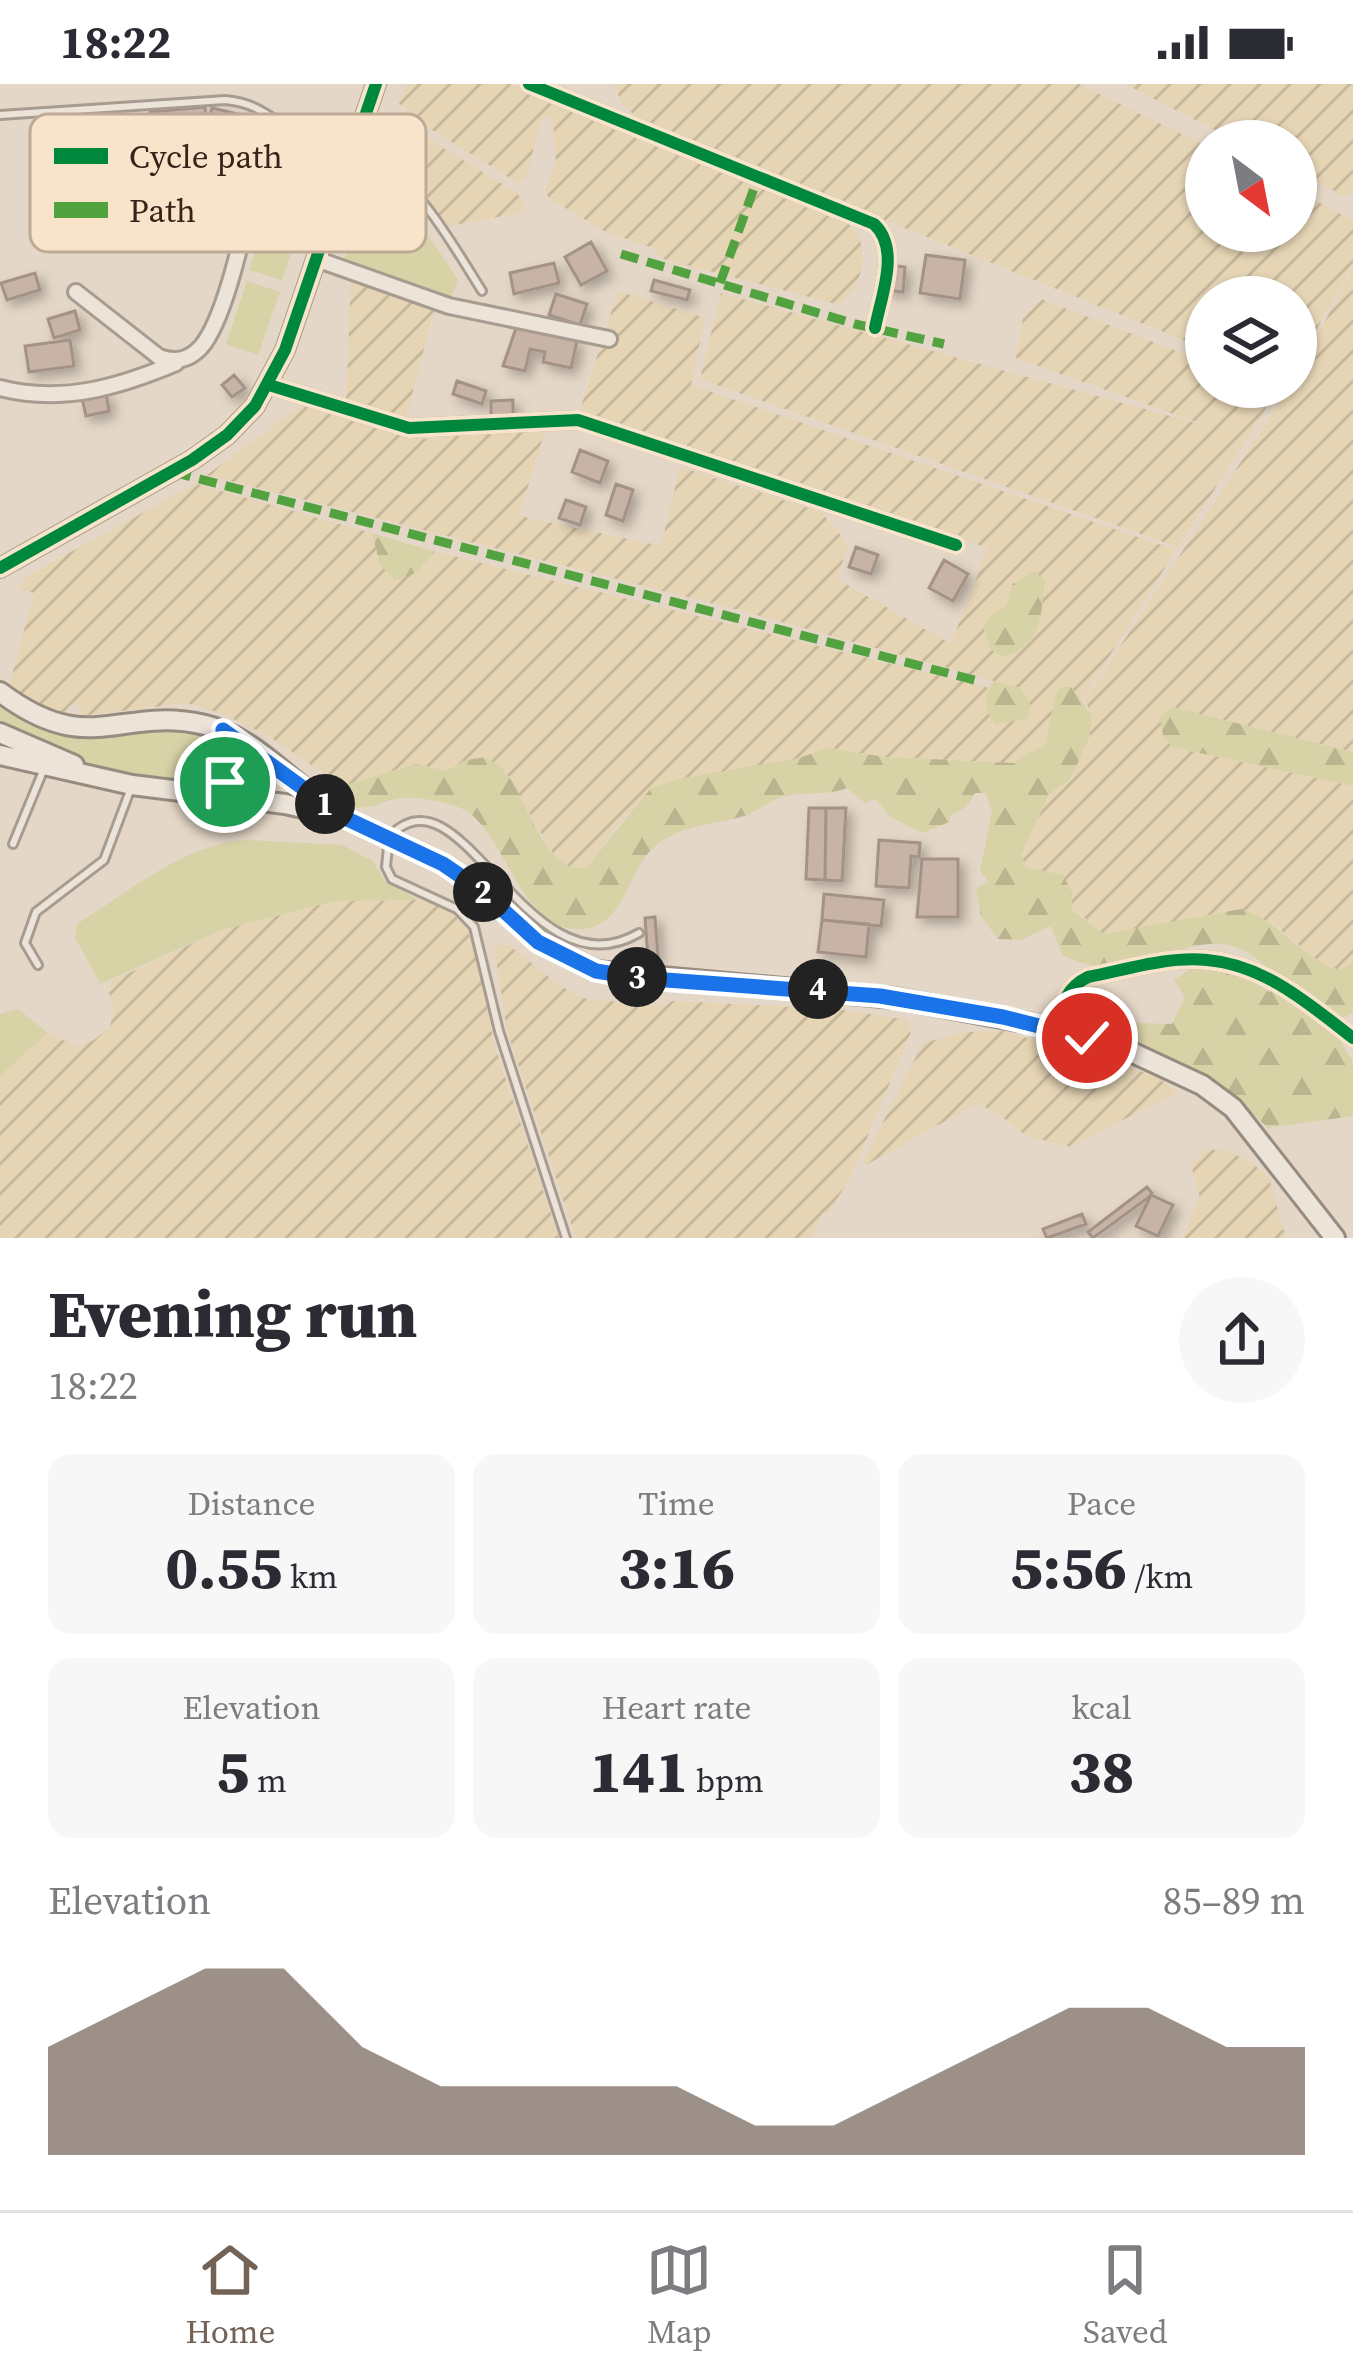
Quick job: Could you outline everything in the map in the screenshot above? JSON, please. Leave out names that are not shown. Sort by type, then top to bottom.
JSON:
[{"type":"main road","points":[[0,692],[36,716],[66,727],[178,722],[223,730],[343,817]]},
{"type":"main road","points":[[172,791],[212,790],[225,782],[234,757],[223,730]]},
{"type":"main road","points":[[0,733],[106,779]]},
{"type":"main road","points":[[0,755],[132,784],[285,803],[343,817],[463,876],[529,936],[596,971],[848,992],[955,1008],[1057,1029],[1143,1056],[1219,1096],[1252,1127],[1336,1238]]},
{"type":"street","points":[[367,114],[376,84]]},
{"type":"street","points":[[529,84],[874,224],[885,235],[889,255],[875,328]]},
{"type":"street","points":[[0,388],[33,394],[96,390],[181,361],[198,350],[211,331],[234,252]]},
{"type":"street","points":[[0,568],[204,452],[238,426],[269,386],[319,252]]},
{"type":"street","points":[[316,259],[449,306],[609,339]]},
{"type":"street","points":[[76,292],[159,357],[181,361]]},
{"type":"street","points":[[269,386],[410,428],[578,420],[956,545]]},
{"type":"street","points":[[1057,1029],[1074,983],[1184,960],[1209,960],[1270,978],[1353,1038]]},
{"type":"lane","points":[[0,115],[225,100],[250,102],[269,114]]},
{"type":"lane","points":[[426,208],[482,291]]},
{"type":"lane","points":[[13,844],[44,767]]},
{"type":"lane","points":[[38,965],[25,943],[36,912],[104,860],[132,784]]},
{"type":"lane","points":[[566,1238],[499,1031],[474,927],[457,908],[392,879],[386,867],[389,837],[407,821],[418,818],[439,823],[529,911],[558,932],[593,947],[619,944],[639,933]]},
{"type":"shaded area","points":[[407,84],[510,84],[849,224],[860,238],[863,262],[856,289],[840,305],[663,259],[653,248],[604,231],[549,198],[545,190],[556,162],[553,120],[548,116],[541,120],[526,178],[518,183],[426,126],[426,114],[412,114],[399,104]]},
{"type":"shaded area","points":[[614,84],[1079,84],[1185,136],[1185,252],[1317,252],[1317,201],[1353,221],[1353,264],[1317,328],[1317,276],[1185,276],[1185,341],[643,123],[622,104]]},
{"type":"shaded area","points":[[1125,84],[1353,84],[1353,193],[1342,195],[1317,182],[1317,120],[1195,120]]},
{"type":"shaded area","points":[[426,137],[518,194],[526,208],[448,226],[426,200]]},
{"type":"shaded area","points":[[1353,269],[1353,752],[1172,707],[1172,747],[1353,786],[1353,963],[1340,970],[1324,966],[1275,925],[1241,909],[1104,935],[1026,867],[1021,856],[1049,794],[1070,780],[1089,738],[1092,716],[1085,700],[1276,408],[1317,408],[1317,336]]},
{"type":"shaded area","points":[[351,278],[435,306],[406,418],[346,400]]},
{"type":"shaded area","points":[[618,291],[705,318],[691,385],[1176,550],[1080,703],[1055,697],[1046,743],[1014,763],[885,757],[829,748],[625,815],[586,868],[575,870],[555,857],[504,769],[466,760],[446,771],[416,764],[343,786],[267,735],[188,703],[79,716],[80,706],[70,705],[63,715],[9,687],[34,593],[18,589],[25,577],[196,484],[372,533],[380,564],[423,569],[433,551],[989,688],[986,704],[1031,706],[1020,688],[746,612],[207,475],[306,403],[424,439],[546,427],[519,516],[661,546],[680,467],[821,512],[848,544],[837,579],[951,644],[988,548],[579,413]]},
{"type":"shaded area","points":[[721,293],[1210,427],[1016,358],[1023,318],[1041,299],[1185,354],[1185,408],[1266,408],[1178,547],[700,379]]},
{"type":"shaded area","points":[[418,900],[448,909],[476,947],[494,1044],[559,1238],[0,1238],[0,1076],[48,1033],[77,1047],[110,1027],[112,981],[221,930],[335,901]]},
{"type":"shaded area","points":[[506,943],[562,987],[586,999],[665,1006],[672,1001],[836,1009],[908,1020],[911,1032],[850,1179],[827,1214],[822,1213],[812,1238],[576,1238],[507,1031],[494,946]]},
{"type":"shaded area","points":[[1003,1031],[1156,1076],[1177,1092],[1070,1147],[1025,1135],[995,1111],[976,1104],[866,1165],[863,1162],[923,1043],[966,1032]]},
{"type":"shaded area","points":[[1206,1149],[1227,1151],[1251,1162],[1269,1178],[1286,1238],[1183,1238],[1200,1198],[1191,1165]]},
{"type":"green space","points":[[426,233],[458,279],[450,300],[343,262],[347,252],[426,252]]},
{"type":"green space","points":[[255,252],[292,252],[282,280],[249,270]]},
{"type":"green space","points":[[247,281],[280,292],[258,355],[226,344]]},
{"type":"green space","points":[[372,533],[433,551],[418,571],[394,580],[380,564]]},
{"type":"green space","points":[[1035,571],[1045,581],[1037,628],[1026,645],[1003,657],[991,650],[983,627],[992,614],[1007,606],[1012,584]]},
{"type":"green space","points":[[994,681],[1021,688],[1031,706],[1026,719],[996,724],[986,703]]},
{"type":"green space","points":[[1061,687],[1072,687],[1092,716],[1089,738],[1070,780],[1049,794],[1021,855],[1026,867],[1063,875],[1072,892],[1072,910],[1104,934],[1241,909],[1268,922],[1326,965],[1340,970],[1353,963],[1353,1013],[1333,1029],[1353,1062],[1353,1116],[1268,1128],[1221,1086],[1137,1041],[1132,1029],[1138,1023],[1172,1024],[1185,997],[1174,980],[1201,965],[1223,965],[1269,992],[1282,987],[1261,962],[1240,949],[1198,945],[1099,966],[1062,955],[1051,926],[1021,940],[998,939],[981,916],[976,889],[988,881],[980,871],[992,813],[986,793],[975,793],[949,822],[922,833],[891,817],[875,799],[865,803],[847,788],[780,798],[744,816],[684,830],[652,849],[608,918],[583,929],[561,926],[543,915],[489,834],[458,807],[409,798],[351,808],[336,793],[343,786],[416,764],[446,771],[466,760],[486,757],[511,780],[558,859],[586,868],[651,788],[683,778],[795,759],[829,748],[885,757],[1014,763],[1046,743]]},
{"type":"green space","points":[[0,702],[37,723],[78,734],[178,730],[206,735],[219,741],[227,770],[206,785],[195,785],[100,768],[0,725]]},
{"type":"green space","points":[[1172,707],[1353,752],[1353,786],[1172,747],[1163,736],[1160,717]]},
{"type":"green space","points":[[249,840],[342,845],[373,861],[384,880],[418,900],[335,901],[221,930],[100,984],[75,937],[77,924],[181,859],[203,849]]},
{"type":"green space","points":[[18,1009],[48,1033],[0,1076],[0,1014]]},
{"type":"building","points":[[205,107],[205,114],[150,114]]},
{"type":"building","points":[[591,242],[607,271],[581,285],[565,257]]},
{"type":"building","points":[[926,255],[965,260],[960,299],[920,293]]},
{"type":"building","points":[[554,263],[559,283],[514,294],[510,273]]},
{"type":"building","points":[[889,265],[905,267],[903,292],[886,290]]},
{"type":"building","points":[[35,273],[40,290],[7,300],[1,283]]},
{"type":"building","points":[[654,280],[690,290],[687,300],[651,291]]},
{"type":"building","points":[[556,294],[587,304],[580,325],[549,315]]},
{"type":"building","points":[[75,311],[80,330],[54,338],[48,319]]},
{"type":"building","points":[[516,328],[577,341],[571,368],[543,362],[545,352],[530,349],[525,371],[503,366]]},
{"type":"building","points":[[70,340],[74,366],[29,372],[25,346]]},
{"type":"building","points":[[234,375],[245,388],[232,397],[222,385]]},
{"type":"building","points":[[457,381],[486,391],[482,404],[453,394]]},
{"type":"building","points":[[106,393],[109,411],[86,416],[82,398]]},
{"type":"building","points":[[513,400],[513,416],[491,416],[491,401]]},
{"type":"building","points":[[580,450],[608,461],[600,483],[572,472]]},
{"type":"building","points":[[616,484],[633,490],[623,521],[606,515]]},
{"type":"building","points":[[566,500],[586,507],[580,525],[559,518]]},
{"type":"building","points":[[856,547],[878,555],[871,574],[849,567]]},
{"type":"building","points":[[944,560],[968,574],[953,601],[929,588]]},
{"type":"building","points":[[809,808],[826,808],[825,880],[806,879]]},
{"type":"building","points":[[826,808],[846,808],[842,881],[825,880]]},
{"type":"building","points":[[879,840],[920,843],[919,857],[911,856],[909,888],[876,886]]},
{"type":"building","points":[[922,859],[958,859],[958,917],[917,917]]},
{"type":"building","points":[[824,894],[884,900],[881,926],[822,920]]},
{"type":"building","points":[[655,917],[658,957],[648,958],[645,918]]},
{"type":"building","points":[[822,920],[869,924],[866,957],[818,952]]},
{"type":"building","points":[[1088,993],[1096,995],[1091,1013],[1113,1019],[1110,1028],[1080,1019]]},
{"type":"building","points":[[1147,1187],[1152,1193],[1149,1197],[1093,1238],[1088,1232]]},
{"type":"building","points":[[1151,1195],[1173,1205],[1158,1236],[1136,1226]]},
{"type":"building","points":[[1082,1214],[1086,1224],[1047,1238],[1043,1229]]},
{"type":"marked path","points":[[720,283],[758,177]]},
{"type":"marked path","points":[[621,254],[855,324],[944,344]]},
{"type":"marked path","points":[[173,472],[982,682]]},
{"type":"cycle path","points":[[366,114],[376,84]]},
{"type":"cycle path","points":[[529,84],[874,224],[882,234],[888,259],[875,328]]},
{"type":"cycle path","points":[[0,568],[192,460],[227,435],[255,406],[285,350],[319,252]]},
{"type":"cycle path","points":[[269,385],[409,428],[578,420],[956,545]]},
{"type":"cycle path","points":[[1056,1029],[1069,992],[1080,981],[1192,959],[1228,963],[1267,978],[1353,1038]]},
{"type":"route","points":[[225,782],[234,757],[223,730],[343,817],[463,876],[538,942],[596,971],[880,996],[1003,1017],[1087,1038]]}]
